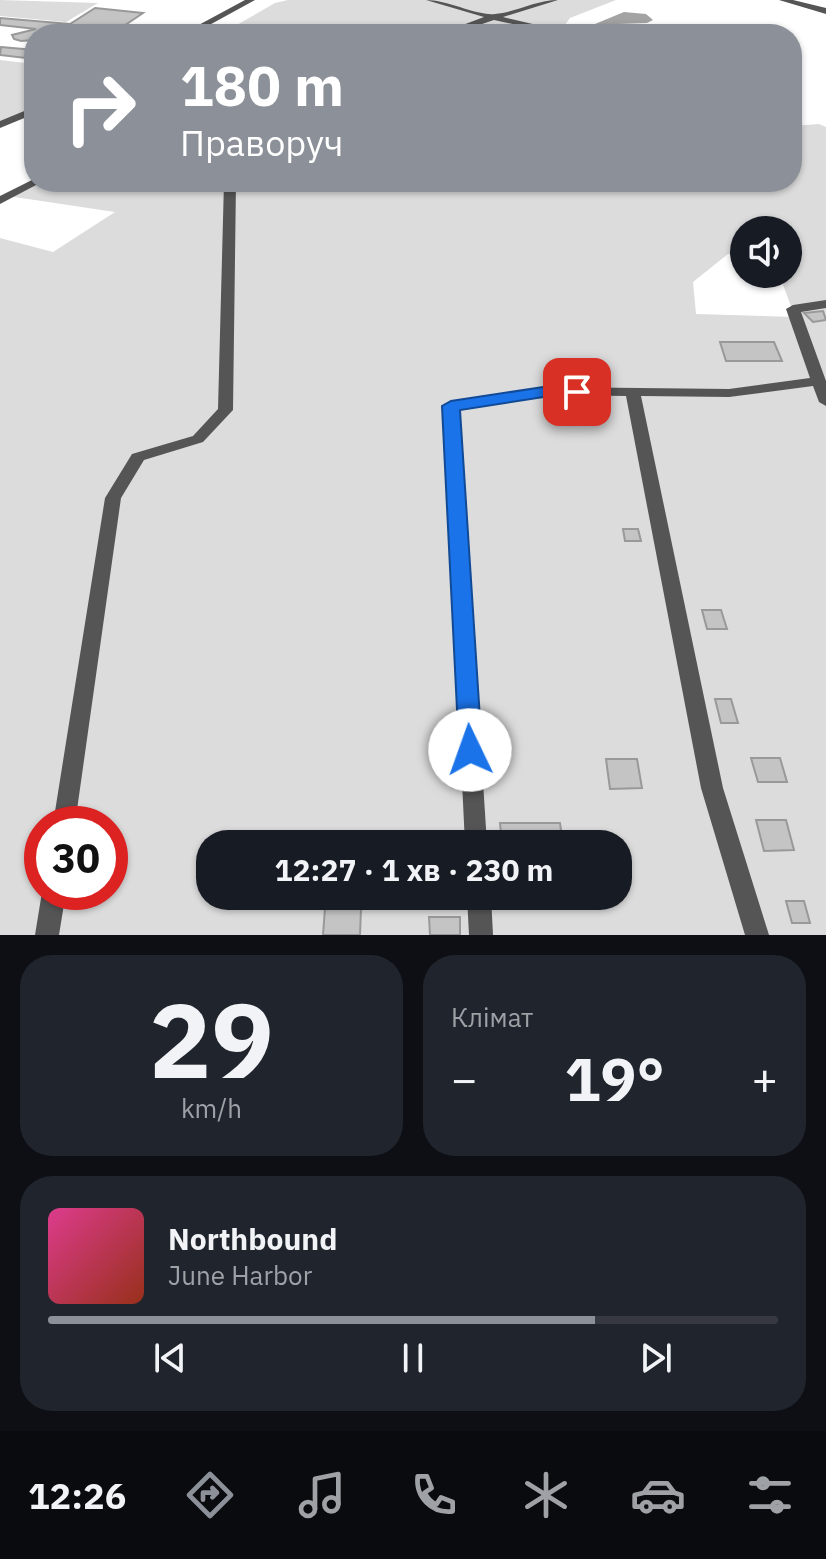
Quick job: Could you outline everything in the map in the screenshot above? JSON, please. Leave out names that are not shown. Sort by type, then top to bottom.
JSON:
[{"type":"street","points":[[205,24],[251,0]]},
{"type":"street","points":[[430,0],[525,24]]},
{"type":"street","points":[[472,24],[554,0]]},
{"type":"street","points":[[783,0],[826,11]]},
{"type":"street","points":[[0,125],[24,114]]},
{"type":"street","points":[[0,201],[24,188]]},
{"type":"street","points":[[67,806],[113,498],[138,457],[198,439],[225,410],[230,192]]},
{"type":"street","points":[[475,830],[451,406],[550,391],[729,393],[823,390],[793,309],[826,304]]},
{"type":"street","points":[[633,392],[712,788],[757,935]]},
{"type":"street","points":[[47,935],[51,910]]},
{"type":"street","points":[[480,910],[481,935]]},
{"type":"shaded area","points":[[0,0],[98,3],[66,22],[0,16]]},
{"type":"shaded area","points":[[288,0],[616,0],[570,18],[566,24],[238,24],[275,3]]},
{"type":"shaded area","points":[[624,12],[646,14],[653,20],[647,23],[595,24]]},
{"type":"shaded area","points":[[0,60],[24,63],[24,114],[0,125]]},
{"type":"shaded area","points":[[819,124],[826,127],[826,935],[0,935],[0,238],[53,252],[115,212],[8,196],[24,187],[24,192],[802,192],[802,125]]},
{"type":"building","points":[[95,8],[143,13],[127,24],[70,24]]},
{"type":"building","points":[[0,18],[70,24],[24,24],[24,28],[0,25]]},
{"type":"building","points":[[24,32],[24,41],[14,39],[12,35]]},
{"type":"building","points":[[1,47],[24,49],[24,58],[0,55]]},
{"type":"building","points":[[823,311],[826,320],[813,322],[804,313]]},
{"type":"building","points":[[720,342],[774,342],[782,361],[726,361]]},
{"type":"building","points":[[623,529],[638,529],[641,541],[625,541]]},
{"type":"building","points":[[702,610],[721,610],[727,629],[707,629]]},
{"type":"building","points":[[715,699],[731,699],[738,723],[721,723]]},
{"type":"building","points":[[751,758],[780,758],[787,782],[758,782]]},
{"type":"building","points":[[606,759],[637,759],[642,788],[610,789]]},
{"type":"building","points":[[756,820],[786,820],[794,850],[764,851]]},
{"type":"building","points":[[500,823],[560,823],[561,830],[501,830]]},
{"type":"building","points":[[786,901],[804,901],[810,923],[792,923]]},
{"type":"building","points":[[325,910],[361,910],[360,935],[323,935]]},
{"type":"building","points":[[429,917],[460,917],[460,935],[430,935]]},
{"type":"route","points":[[470,750],[451,406],[550,391],[577,392]]}]
